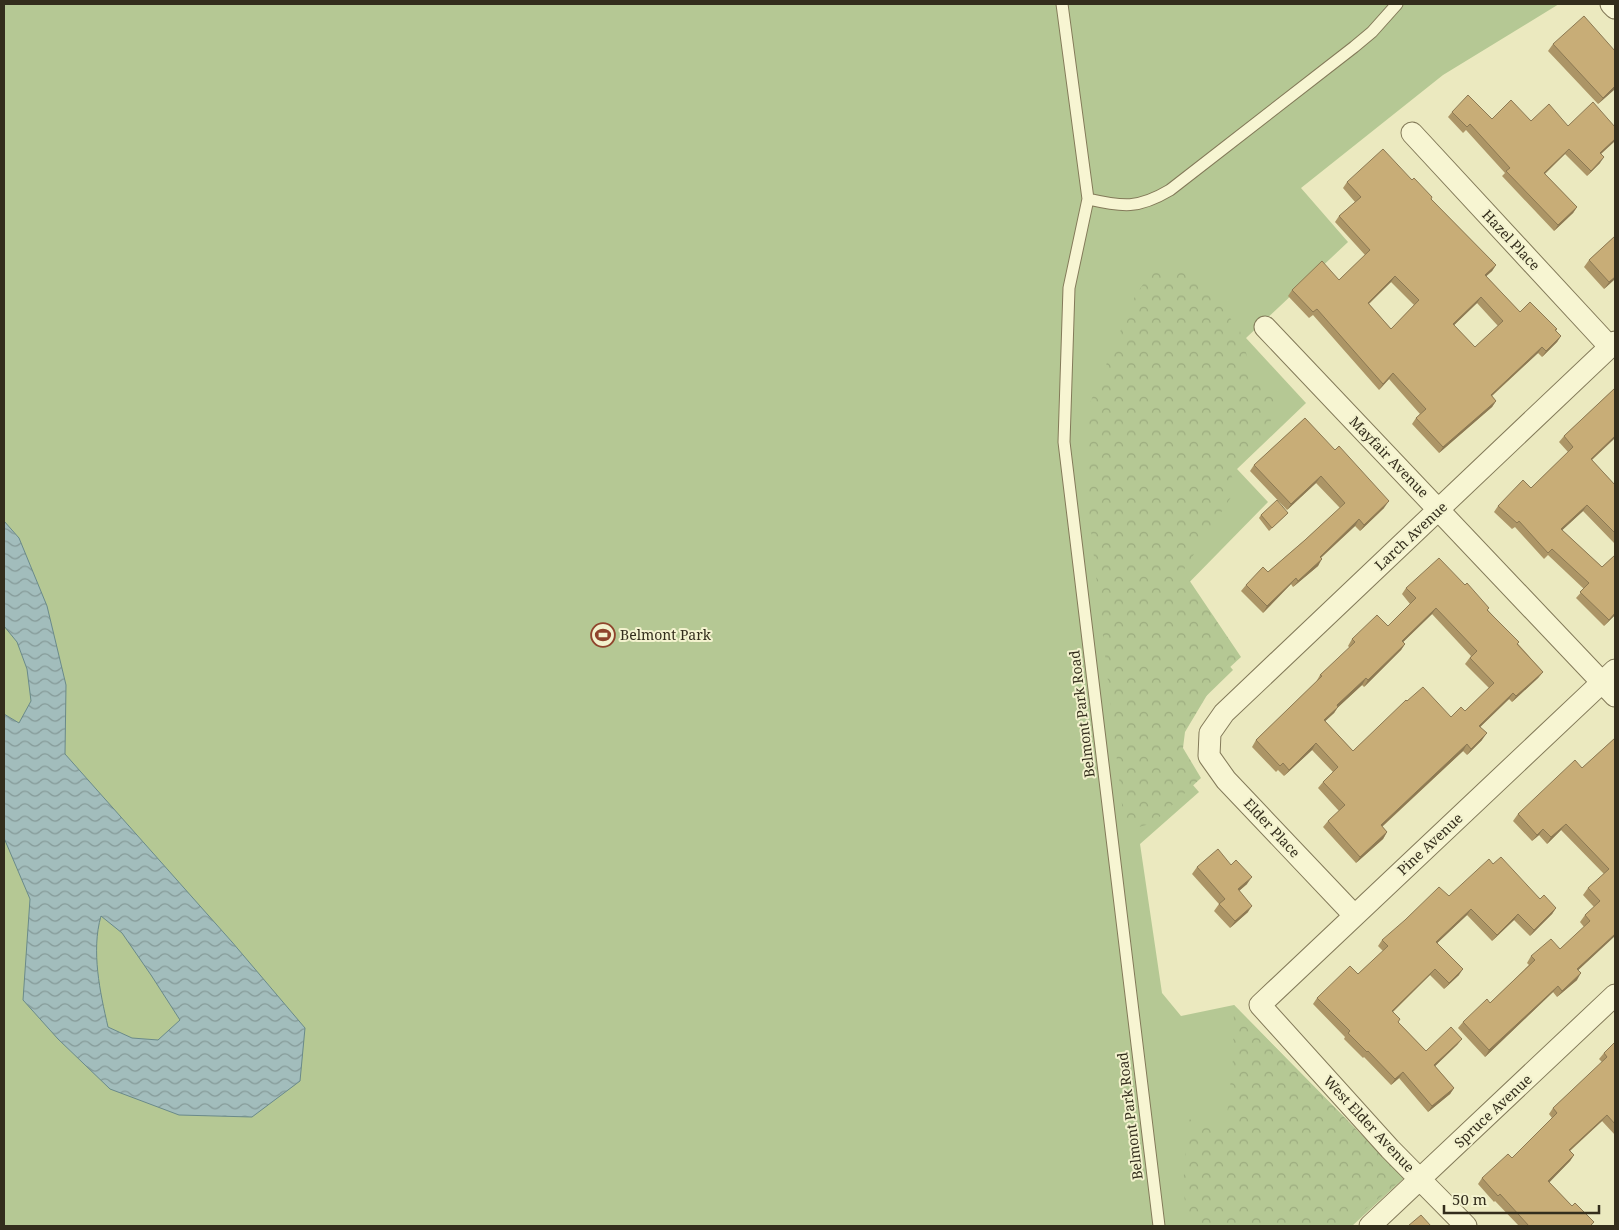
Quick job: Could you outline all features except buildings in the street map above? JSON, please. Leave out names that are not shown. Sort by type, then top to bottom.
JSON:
[{"type":"street","points":[[1612,4],[1615,8]]},
{"type":"street","name":"Hazel Place","points":[[1412,133],[1613,344]]},
{"type":"street","name":"Mayfair Avenue","points":[[1265,327],[1439,510],[1611,683]]},
{"type":"street","name":"Larch Avenue","points":[[1210,733],[1224,712],[1613,344]]},
{"type":"street","name":"Pine Avenue","points":[[1274,1020],[1260,1005],[1354,915],[1611,683]]},
{"type":"street","name":"Elder Place","points":[[1210,733],[1210,756],[1226,780],[1354,915]]},
{"type":"street","name":"Spruce Avenue","points":[[1370,1226],[1615,995]]},
{"type":"street","name":"West Elder Avenue","points":[[1274,1020],[1390,1149],[1421,1178],[1466,1226]]},
{"type":"lane","name":"Belmont Park Road","points":[[1062,4],[1088,199],[1069,288],[1064,442],[1159,1226]]},
{"type":"lane","points":[[1088,199],[1115,205],[1133,205],[1152,200],[1170,190],[1359,43],[1397,4]]},
{"type":"green space","name":"Belmont Park","points":[[4,4],[1559,4],[1443,75],[1301,188],[1348,242],[1246,338],[1306,403],[1237,469],[1268,502],[1172,600],[1233,670],[1157,744],[1199,792],[1140,844],[1162,993],[1181,1016],[1234,1005],[1404,1178],[1352,1226],[4,1226]]},
{"type":"green space","points":[[1192,268],[1240,331],[1250,367],[1281,397],[1266,432],[1228,468],[1237,488],[1183,571],[1241,657],[1216,680],[1185,732],[1183,748],[1201,778],[1153,823],[1125,831],[1086,487],[1087,410],[1136,294],[1153,271]]},
{"type":"green space","points":[[1234,1005],[1404,1178],[1344,1226],[1191,1226],[1187,1213],[1184,1187],[1189,1119],[1225,1134],[1233,1059]]},
{"type":"water","points":[[4,521],[19,538],[47,606],[66,685],[65,754],[232,942],[305,1028],[300,1081],[252,1117],[179,1115],[110,1089],[58,1039],[23,1000],[30,899],[4,838],[4,714],[19,723],[31,701],[27,669],[17,642],[4,626]],"holes":[[[101,916],[122,933],[180,1020],[158,1040],[132,1038],[108,1027],[100,986],[97,957],[98,929]]]},
{"type":"place","name":"Belmont Park","points":[[603,635]]}]
